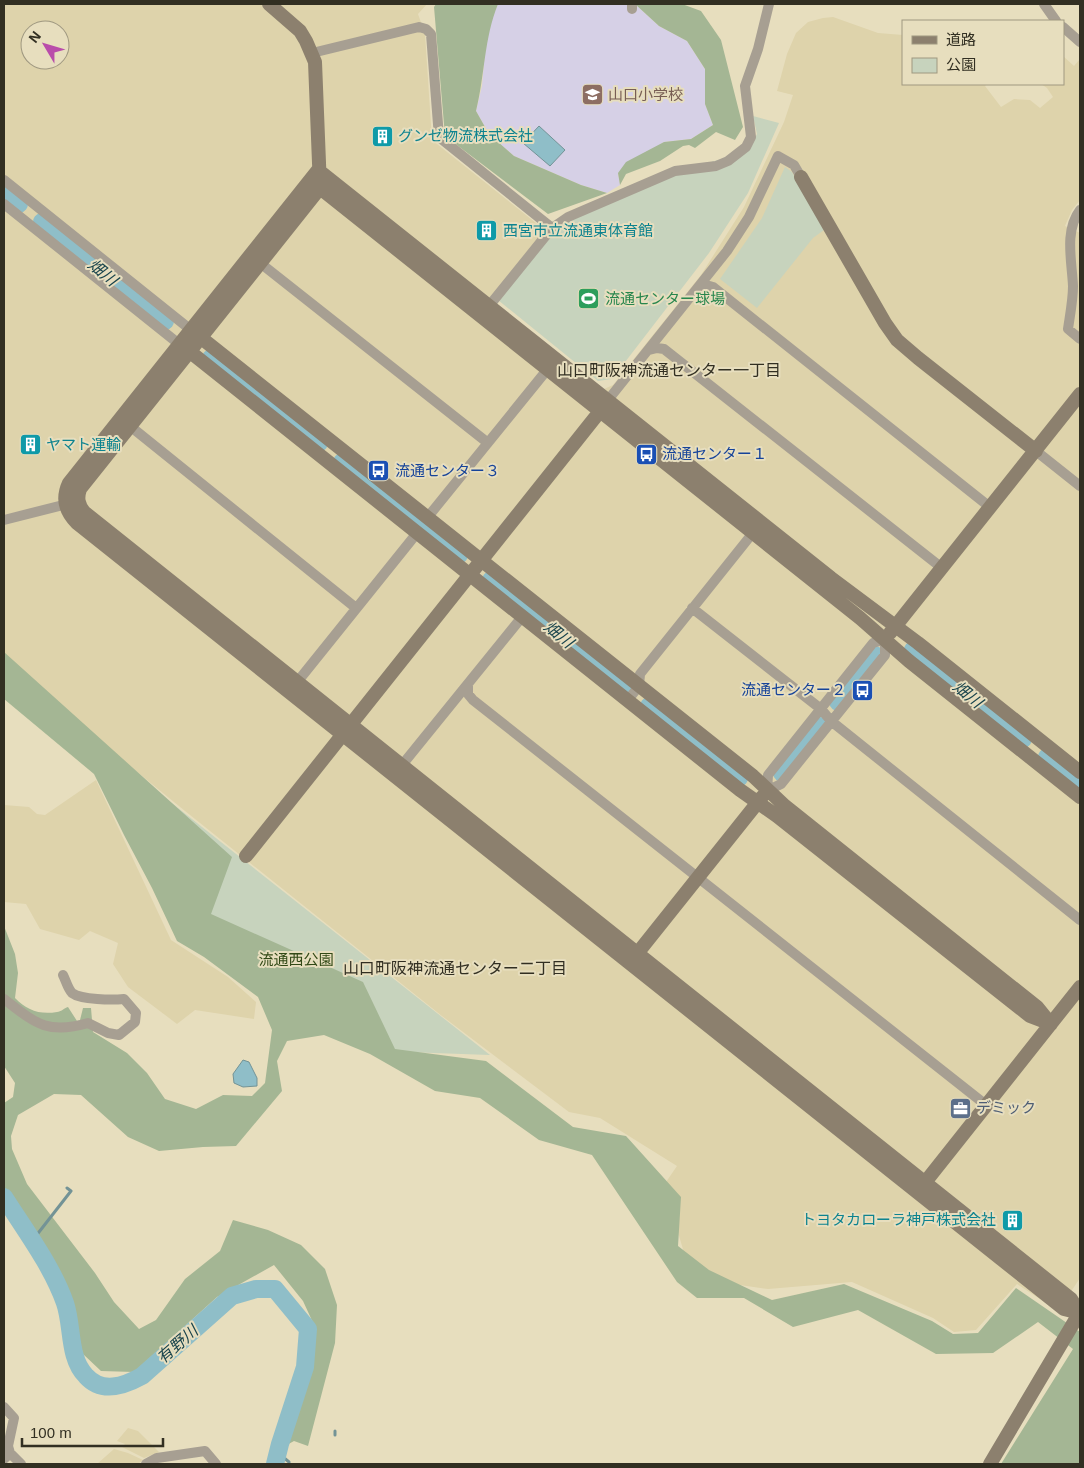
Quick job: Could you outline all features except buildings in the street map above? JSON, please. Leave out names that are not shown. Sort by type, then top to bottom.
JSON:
[{"type":"street","points":[[269,4],[300,31],[312,53],[316,71],[320,188],[552,364],[757,527],[909,661],[1080,797]]},
{"type":"street","points":[[489,306],[552,228],[568,217],[675,171],[716,166],[728,161],[746,147],[751,137],[745,86],[758,48],[769,4]]},
{"type":"street","points":[[1044,4],[1055,20]]},
{"type":"street","points":[[312,53],[420,27],[426,29],[430,34],[439,137],[552,228]]},
{"type":"street","points":[[1064,29],[1080,42]]},
{"type":"street","points":[[246,856],[727,251],[749,217],[778,156],[794,165],[885,323],[897,340],[1080,486]]},
{"type":"street","points":[[318,170],[255,259],[126,423],[69,482],[66,490],[72,503],[72,518],[293,687],[633,957],[921,1187],[1064,1309],[1080,1313],[990,1464]]},
{"type":"street","points":[[318,170],[489,306],[552,364]]},
{"type":"street","points":[[4,180],[753,776],[767,791],[861,874],[951,946],[1037,1007],[1051,1024]]},
{"type":"street","points":[[255,259],[320,188]]},
{"type":"street","points":[[4,204],[757,802],[861,874]]},
{"type":"street","points":[[26,222],[38,207]]},
{"type":"street","points":[[1080,210],[1073,228],[1070,246],[1070,267],[1073,286],[1068,329],[1080,340]]},
{"type":"street","points":[[255,259],[488,443]]},
{"type":"street","points":[[699,286],[706,285],[713,288],[991,508]]},
{"type":"street","points":[[649,350],[664,349],[942,568]]},
{"type":"street","points":[[428,518],[552,364]]},
{"type":"street","points":[[767,791],[768,775],[872,643],[885,639],[1080,394]]},
{"type":"street","points":[[126,423],[356,608]]},
{"type":"street","points":[[324,460],[335,445]]},
{"type":"street","points":[[4,520],[72,503]]},
{"type":"street","points":[[628,700],[640,686],[640,674],[757,527]]},
{"type":"street","points":[[757,527],[926,649],[1080,772]]},
{"type":"street","points":[[293,687],[417,533]]},
{"type":"street","points":[[692,608],[821,709],[831,722],[1080,920]]},
{"type":"street","points":[[398,770],[522,617]]},
{"type":"street","points":[[633,957],[757,802],[767,791],[781,784],[885,655],[885,639]]},
{"type":"street","points":[[468,684],[468,694],[473,700],[986,1105]]},
{"type":"street","points":[[1028,755],[1040,740]]},
{"type":"street","points":[[4,999],[32,1021],[46,1027],[70,1028],[88,1023],[108,1033],[119,1035],[135,1022],[136,1013],[124,999],[80,997],[71,992],[63,975]]},
{"type":"street","points":[[921,1187],[1080,987]]},
{"type":"street","points":[[4,1407],[14,1418],[7,1456],[21,1464]]},
{"type":"street","points":[[148,1464],[157,1458],[205,1451],[216,1464]]},
{"type":"shaded area","points":[[4,4],[427,4],[418,14],[425,34],[432,140],[541,227],[542,235],[489,299],[604,389],[613,385],[701,275],[744,207],[784,122],[793,95],[777,91],[787,54],[796,33],[808,22],[833,17],[878,33],[902,35],[902,85],[986,85],[1001,107],[1014,99],[1030,100],[1040,108],[1053,97],[1042,85],[1064,85],[1064,57],[1074,66],[1080,59],[1080,200],[1072,210],[1065,226],[1080,233],[1080,1278],[1058,1311],[1017,1284],[976,1330],[954,1332],[933,1318],[852,1282],[768,1289],[726,1283],[685,1256],[664,1185],[677,1166],[600,1118],[569,1112],[442,1016],[44,696],[4,657]]},
{"type":"shaded area","name":"山口小学校","points":[[498,4],[635,4],[659,26],[687,41],[705,69],[705,104],[713,125],[691,139],[664,142],[618,173],[620,185],[607,193],[581,185],[514,156],[489,134],[476,111],[482,86],[485,51],[491,20]]},
{"type":"shaded area","points":[[96,780],[171,940],[228,977],[256,1002],[254,1019],[195,1010],[177,1024],[128,987],[113,964],[118,943],[90,931],[79,940],[40,929],[26,904],[4,902],[4,805],[29,807],[37,814],[45,815]]},
{"type":"shaded area","points":[[128,1428],[138,1431],[159,1452],[144,1458],[122,1447],[125,1444],[117,1441]]},
{"type":"shaded area","points":[[114,1449],[143,1460],[138,1464],[97,1464]]},
{"type":"green space","points":[[436,4],[498,4],[487,43],[476,111],[489,134],[514,156],[581,185],[607,193],[548,214],[445,136],[434,7]]},
{"type":"green space","points":[[635,4],[682,4],[701,11],[721,40],[743,127],[735,140],[716,132],[695,148],[689,145],[683,146],[660,161],[626,174],[620,185],[618,173],[626,162],[664,142],[691,139],[713,125],[705,104],[705,69],[687,41],[659,26]]},
{"type":"green space","points":[[753,116],[779,123],[748,193],[709,253],[612,379],[598,381],[498,300],[556,229],[572,219],[678,172],[748,151],[757,134]]},
{"type":"green space","points":[[785,167],[792,172],[824,230],[813,238],[757,308],[720,279],[762,218]]},
{"type":"green space","points":[[4,652],[232,857],[211,914],[363,982],[395,1049],[486,1061],[573,1127],[626,1136],[681,1197],[678,1246],[709,1270],[772,1300],[844,1284],[932,1321],[953,1334],[978,1333],[1016,1288],[1080,1332],[1080,1464],[1001,1464],[1073,1349],[1038,1322],[993,1353],[936,1354],[858,1310],[793,1327],[744,1298],[697,1298],[677,1282],[592,1155],[539,1140],[480,1098],[435,1091],[370,1054],[324,1035],[287,1041],[277,1061],[282,1091],[236,1146],[159,1151],[128,1137],[81,1095],[54,1094],[18,1115],[11,1136],[12,1149],[27,1184],[95,1273],[114,1302],[139,1329],[156,1320],[185,1279],[220,1251],[233,1220],[268,1230],[301,1245],[325,1269],[337,1305],[335,1343],[308,1446],[294,1441],[285,1446],[309,1362],[315,1327],[303,1301],[274,1265],[217,1297],[134,1372],[101,1371],[83,1354],[74,1319],[51,1259],[4,1187],[4,1103],[13,1097],[15,1083],[4,1066],[4,926],[15,954],[18,973],[15,998],[24,1006],[39,1012],[58,1012],[68,1007],[77,1021],[80,1020],[83,1008],[91,1008],[93,1032],[127,1053],[147,1073],[165,1099],[196,1109],[223,1095],[252,1096],[265,1083],[272,1030],[258,997],[204,957],[177,941],[94,774],[4,699]]},
{"type":"green space","name":"流通西公園","points":[[106,751],[490,1055],[377,1051],[180,923]]},
{"type":"water","points":[[539,126],[565,150],[550,166],[523,143]]},
{"type":"water","points":[[243,1060],[249,1062],[257,1078],[257,1086],[243,1087],[234,1083],[233,1074]]},
{"type":"waterway","name":"畑川","points":[[4,192],[19,204]]},
{"type":"waterway","name":"畑川","points":[[42,222],[165,321]]},
{"type":"waterway","name":"畑川","points":[[211,358],[319,443]]},
{"type":"waterway","name":"畑川","points":[[342,462],[459,555]]},
{"type":"waterway","name":"畑川","points":[[491,580],[626,688]]},
{"type":"waterway","name":"畑川","points":[[913,650],[1023,739]]},
{"type":"waterway","name":"畑川","points":[[838,702],[875,655]]},
{"type":"waterway","name":"畑川","points":[[649,706],[739,778]]},
{"type":"waterway","name":"畑川","points":[[782,773],[820,726]]},
{"type":"waterway","name":"畑川","points":[[1047,757],[1080,783]]},
{"type":"waterway","points":[[32,1241],[71,1191],[67,1188]]},
{"type":"waterway","name":"有野川","points":[[4,1197],[38,1248],[60,1289],[65,1303],[76,1360],[80,1369],[92,1382],[99,1385],[106,1387],[121,1385],[142,1376],[232,1296],[256,1289],[275,1289],[308,1329],[305,1367],[275,1464]]},
{"type":"waterway","points":[[277,1456],[283,1457],[289,1464]]},
{"type":"place","name":"山口小学校","points":[[592,95]]},
{"type":"place","name":"グンゼ物流株式会社","points":[[382,136]]},
{"type":"place","name":"西宮市立流通東体育館","points":[[487,231]]},
{"type":"place","name":"流通センター球場","points":[[589,299]]},
{"type":"place","name":"ヤマト運輸","points":[[30,445]]},
{"type":"place","name":"流通センター１","points":[[646,454]]},
{"type":"place","name":"流通センター３","points":[[379,471]]},
{"type":"place","name":"流通センター２","points":[[862,690]]},
{"type":"place","name":"デミック","points":[[960,1108]]},
{"type":"place","name":"トヨタカローラ神戸株式会社","points":[[1012,1220]]},
{"type":"district","name":"山口町阪神流通センター一丁目","points":[[669,370]]},
{"type":"district","name":"山口町阪神流通センター二丁目","points":[[455,968]]}]
